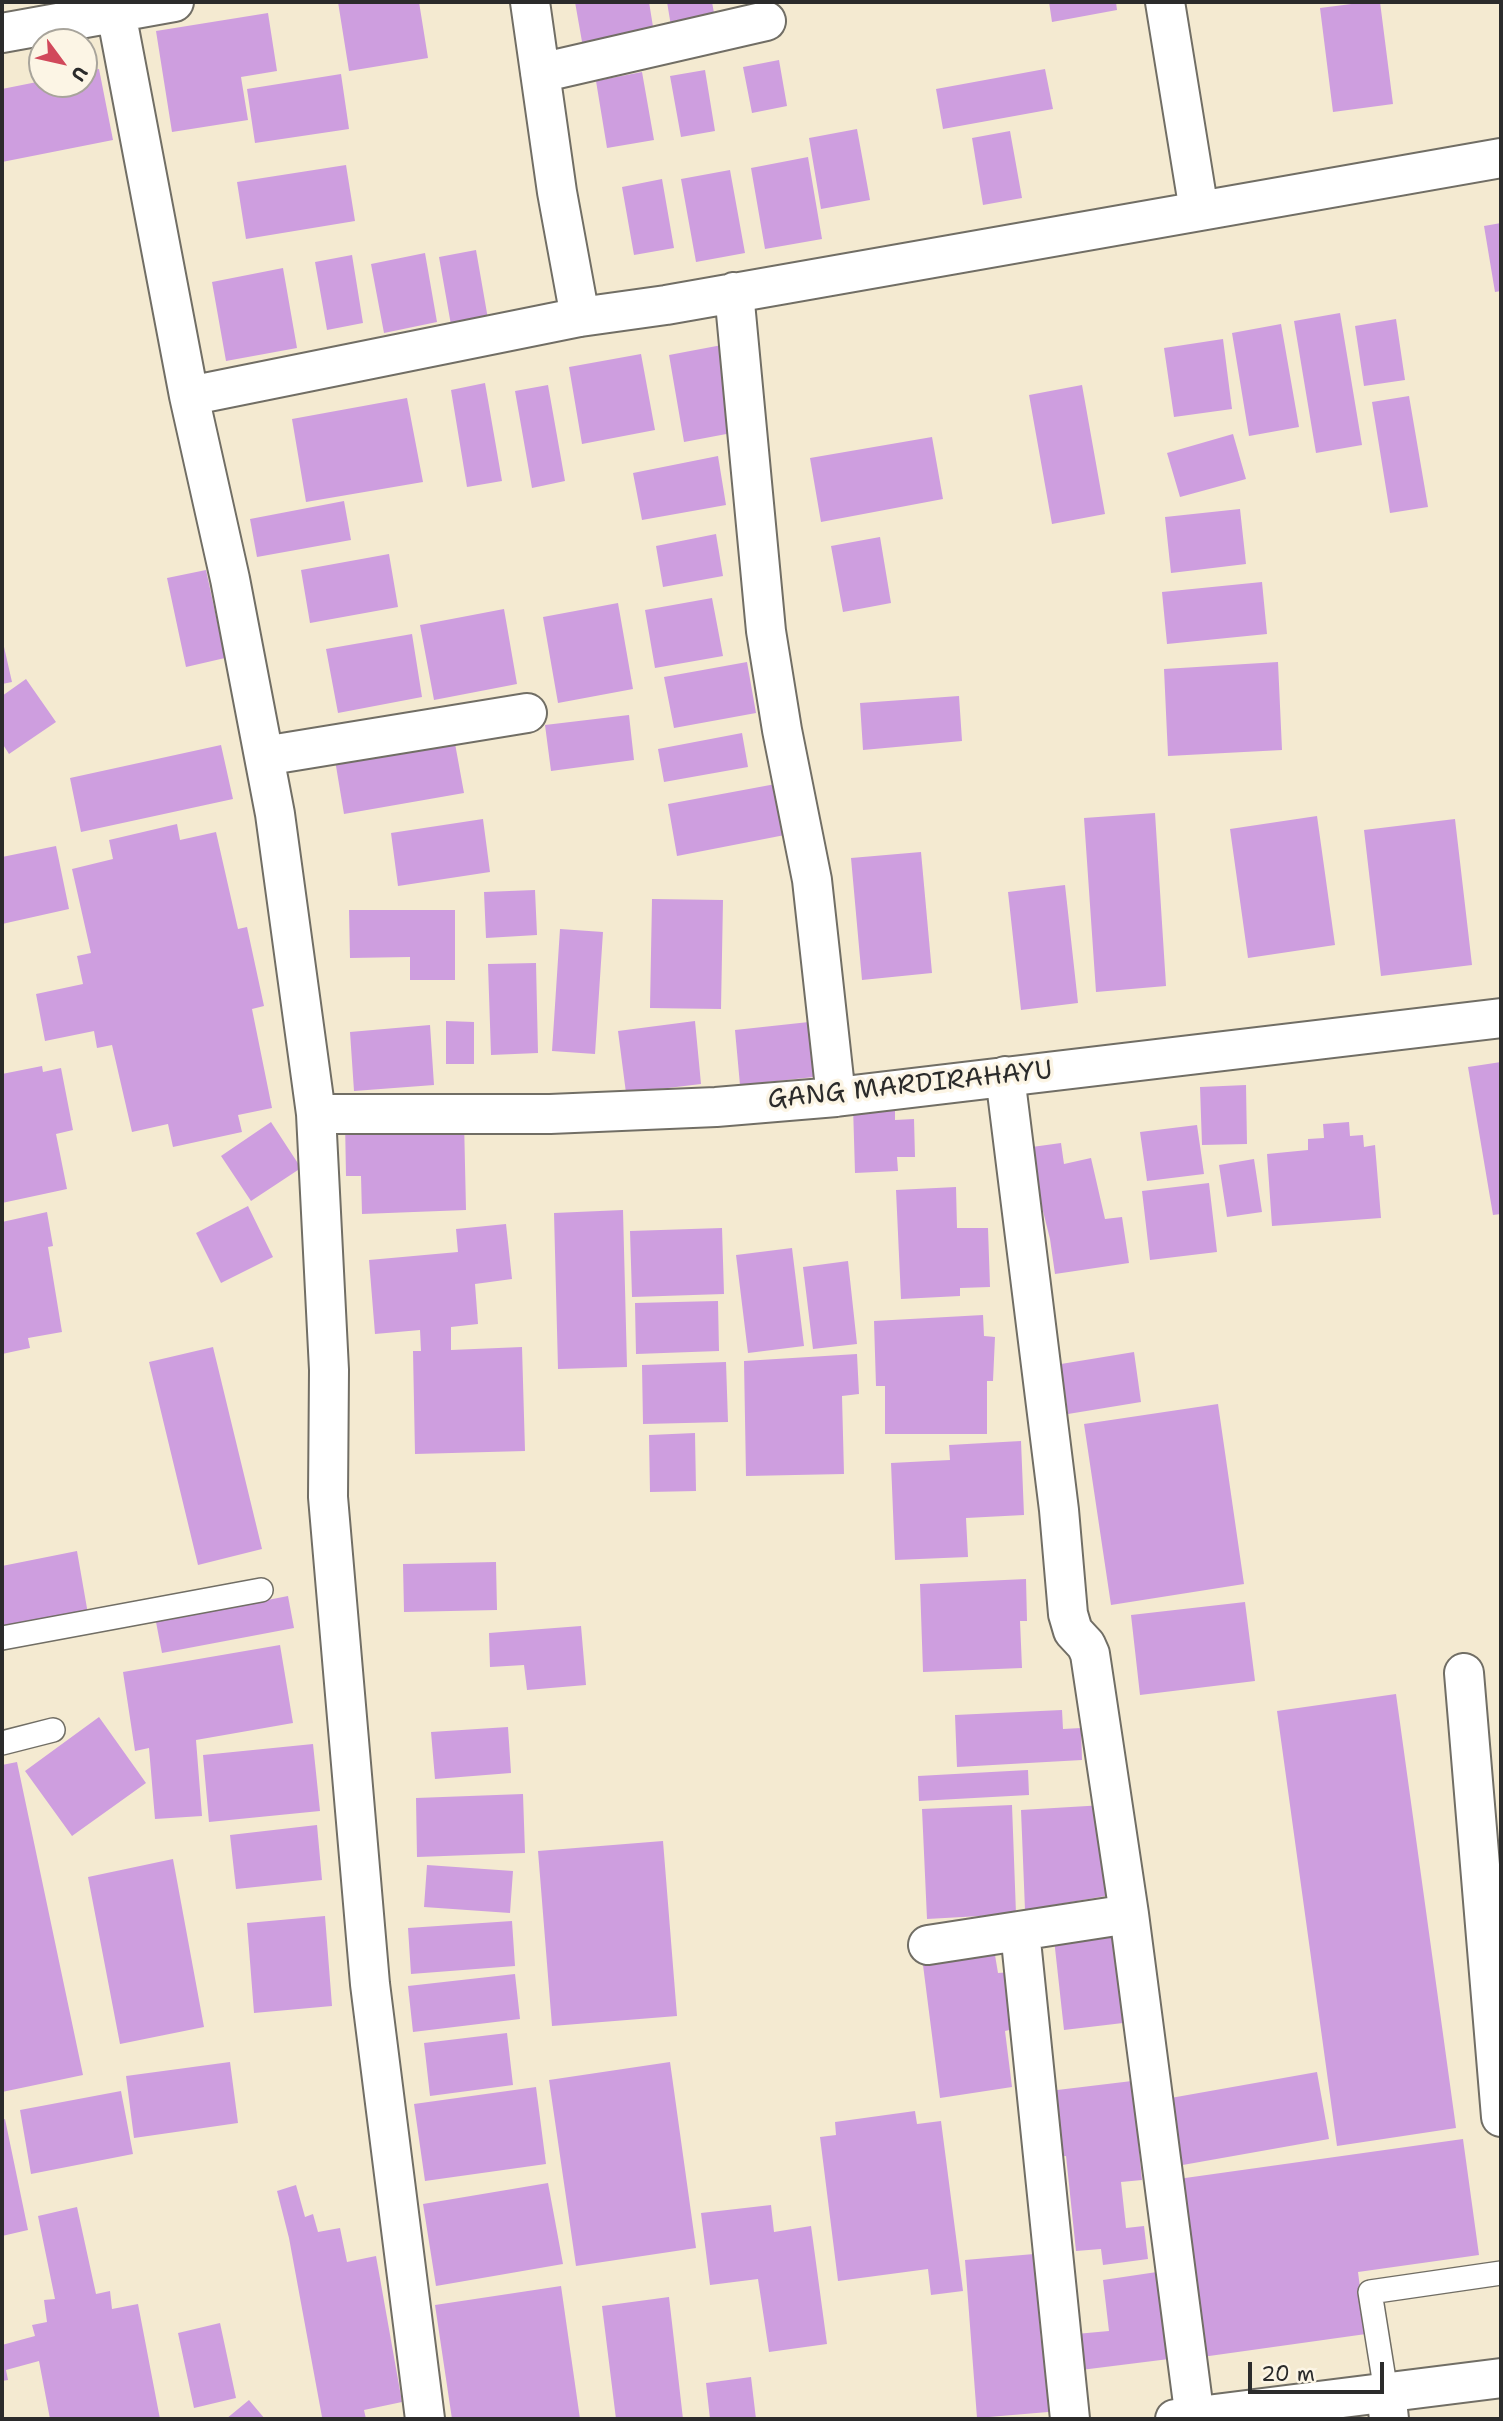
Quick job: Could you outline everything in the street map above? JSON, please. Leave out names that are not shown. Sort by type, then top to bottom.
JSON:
[{"type":"street","points":[[2,33],[115,7],[174,2]]},
{"type":"street","points":[[530,2],[557,192],[580,317]]},
{"type":"street","points":[[1164,2],[1199,211]]},
{"type":"street","points":[[115,7],[189,396],[230,579],[275,814],[316,1114],[329,1370],[329,1511],[370,1984],[425,2419]]},
{"type":"street","points":[[540,73],[766,22]]},
{"type":"street","points":[[189,396],[580,317],[1501,158]]},
{"type":"street","points":[[734,292],[766,631],[784,743],[811,880],[836,1097]]},
{"type":"street","points":[[264,755],[527,713]]},
{"type":"street","name":"GANG MARDIRAHAYU","points":[[316,1114],[550,1114],[716,1107],[836,1097],[1501,1018]]},
{"type":"street","points":[[1005,1076],[1059,1510],[1068,1614],[1073,1631],[1086,1645],[1090,1654],[1129,1913],[1189,2418],[1388,2406],[1501,2378]]},
{"type":"street","points":[[1464,1672],[1501,2117]]},
{"type":"street","points":[[928,1945],[1129,1913]]},
{"type":"street","points":[[1020,1931],[1070,2419]]},
{"type":"lane","points":[[2,1638],[261,1590]]},
{"type":"lane","points":[[2,1742],[53,1730]]},
{"type":"lane","points":[[1388,2406],[1370,2292],[1501,2273]]},
{"type":"building","points":[[338,2],[419,2],[428,58],[349,71]]},
{"type":"building","points":[[575,2],[649,2],[655,39],[584,53]]},
{"type":"building","points":[[667,2],[712,2],[716,24],[672,32]]},
{"type":"building","points":[[1049,2],[1116,2],[1117,10],[1052,22]]},
{"type":"building","points":[[1380,2],[1393,104],[1333,112],[1320,8]]},
{"type":"building","points":[[268,13],[277,71],[241,77],[248,120],[172,132],[156,31]]},
{"type":"building","points":[[779,60],[787,106],[752,113],[743,67]]},
{"type":"building","points":[[98,69],[113,140],[2,162],[2,89],[28,84],[28,98],[98,98]]},
{"type":"building","points":[[1045,69],[1053,109],[943,129],[936,89]]},
{"type":"building","points":[[705,70],[715,131],[681,137],[670,76]]},
{"type":"building","points":[[642,72],[654,140],[607,148],[596,81]]},
{"type":"building","points":[[341,74],[349,129],[255,143],[247,89]]},
{"type":"building","points":[[857,129],[870,200],[821,209],[809,138]]},
{"type":"building","points":[[1010,131],[1022,198],[983,205],[972,138]]},
{"type":"building","points":[[808,157],[822,239],[765,249],[751,168]]},
{"type":"building","points":[[346,165],[355,221],[246,239],[237,182]]},
{"type":"building","points":[[730,170],[745,253],[696,262],[681,179]]},
{"type":"building","points":[[662,179],[674,248],[634,255],[622,187]]},
{"type":"building","points":[[1501,223],[1501,291],[1495,292],[1484,226]]},
{"type":"building","points":[[476,250],[488,319],[451,325],[439,257]]},
{"type":"building","points":[[425,253],[437,322],[384,333],[371,264]]},
{"type":"building","points":[[352,255],[363,323],[327,330],[315,262]]},
{"type":"building","points":[[283,268],[297,348],[226,361],[212,282]]},
{"type":"building","points":[[1340,313],[1362,445],[1316,453],[1294,321]]},
{"type":"building","points":[[1396,319],[1405,380],[1364,386],[1355,326]]},
{"type":"building","points":[[1281,324],[1299,427],[1249,436],[1232,333]]},
{"type":"building","points":[[1223,339],[1232,409],[1174,417],[1164,348]]},
{"type":"building","points":[[722,345],[737,432],[684,442],[669,355]]},
{"type":"building","points":[[641,354],[655,430],[582,444],[569,367]]},
{"type":"building","points":[[485,383],[502,481],[467,487],[451,390]]},
{"type":"building","points":[[548,385],[565,481],[532,488],[515,391]]},
{"type":"building","points":[[1082,385],[1105,514],[1052,524],[1029,395]]},
{"type":"building","points":[[1409,396],[1428,507],[1390,513],[1372,402]]},
{"type":"building","points":[[407,398],[423,482],[306,502],[292,419]]},
{"type":"building","points":[[1233,434],[1246,479],[1180,497],[1167,453]]},
{"type":"building","points":[[932,437],[943,499],[821,522],[810,458]]},
{"type":"building","points":[[718,456],[726,505],[642,520],[633,473]]},
{"type":"building","points":[[344,501],[351,540],[257,557],[250,519]]},
{"type":"building","points":[[1240,509],[1246,564],[1171,573],[1165,517]]},
{"type":"building","points":[[716,534],[723,576],[663,587],[656,546]]},
{"type":"building","points":[[880,537],[891,603],[843,612],[831,546]]},
{"type":"building","points":[[389,554],[398,607],[310,623],[301,570]]},
{"type":"building","points":[[206,570],[225,658],[186,667],[167,578]]},
{"type":"building","points":[[1262,582],[1267,634],[1167,644],[1162,592]]},
{"type":"building","points":[[712,598],[723,656],[655,668],[645,610]]},
{"type":"building","points":[[618,603],[633,689],[558,703],[543,617]]},
{"type":"building","points":[[504,609],[517,684],[434,700],[420,625]]},
{"type":"building","points":[[412,634],[422,697],[338,713],[326,649]]},
{"type":"building","points":[[2,638],[12,682],[2,684]]},
{"type":"building","points":[[747,662],[756,713],[674,728],[664,677]]},
{"type":"building","points":[[1278,662],[1282,750],[1168,756],[1164,669]]},
{"type":"building","points":[[26,679],[56,722],[9,754],[2,743],[2,696]]},
{"type":"building","points":[[959,696],[962,741],[863,750],[860,703]]},
{"type":"building","points":[[629,715],[634,760],[551,771],[545,725]]},
{"type":"building","points":[[742,733],[748,767],[664,782],[658,749]]},
{"type":"building","points":[[454,738],[464,793],[344,814],[335,760]]},
{"type":"building","points":[[221,745],[233,799],[81,832],[70,778]]},
{"type":"building","points":[[781,783],[790,834],[677,856],[668,804]]},
{"type":"building","points":[[1155,813],[1166,986],[1096,992],[1084,818]]},
{"type":"building","points":[[1317,816],[1335,945],[1248,958],[1230,829]]},
{"type":"building","points":[[483,819],[490,872],[398,886],[391,833]]},
{"type":"building","points":[[1455,819],[1472,965],[1381,976],[1364,830]]},
{"type":"building","points":[[177,824],[180,840],[216,832],[238,929],[247,927],[264,1006],[252,1009],[272,1108],[238,1115],[242,1132],[173,1147],[168,1124],[132,1132],[112,1045],[97,1048],[94,1031],[45,1041],[36,994],[83,984],[77,956],[91,953],[72,869],[113,859],[109,840]]},
{"type":"building","points":[[56,846],[69,909],[2,924],[2,857]]},
{"type":"building","points":[[921,852],[932,973],[862,980],[851,858]]},
{"type":"building","points":[[1065,885],[1078,1003],[1021,1010],[1008,892]]},
{"type":"building","points":[[535,890],[537,935],[486,938],[484,892]]},
{"type":"building","points":[[652,899],[723,900],[721,1009],[650,1008]]},
{"type":"building","points":[[349,910],[455,910],[455,980],[410,980],[410,957],[350,958]]},
{"type":"building","points":[[560,929],[603,932],[595,1054],[552,1051]]},
{"type":"building","points":[[536,963],[538,1053],[491,1055],[488,964]]},
{"type":"building","points":[[446,1021],[474,1022],[474,1064],[446,1064]]},
{"type":"building","points":[[695,1021],[701,1084],[626,1093],[618,1031]]},
{"type":"building","points":[[809,1022],[814,1077],[740,1085],[735,1030]]},
{"type":"building","points":[[430,1025],[434,1085],[354,1091],[350,1032]]},
{"type":"building","points":[[1501,1062],[1501,1214],[1493,1215],[1468,1067]]},
{"type":"building","points":[[42,1066],[43,1072],[61,1068],[73,1130],[56,1134],[67,1189],[2,1203],[2,1074]]},
{"type":"building","points":[[1246,1085],[1247,1144],[1202,1145],[1200,1087]]},
{"type":"building","points":[[895,1104],[895,1120],[914,1119],[915,1157],[897,1157],[898,1171],[855,1173],[853,1106]]},
{"type":"building","points":[[345,1120],[464,1120],[466,1210],[362,1214],[361,1176],[346,1176]]},
{"type":"building","points":[[271,1122],[301,1168],[251,1201],[221,1156]]},
{"type":"building","points":[[1349,1122],[1350,1136],[1363,1135],[1364,1147],[1375,1145],[1381,1218],[1272,1226],[1267,1154],[1308,1150],[1308,1139],[1324,1138],[1323,1124]]},
{"type":"building","points":[[1197,1125],[1204,1174],[1147,1181],[1140,1132]]},
{"type":"building","points":[[1061,1143],[1064,1164],[1091,1158],[1105,1219],[1122,1217],[1129,1263],[1055,1274],[1050,1239],[1033,1171],[1032,1147]]},
{"type":"building","points":[[1254,1159],[1262,1212],[1227,1217],[1219,1165]]},
{"type":"building","points":[[1209,1183],[1217,1252],[1150,1260],[1142,1191]]},
{"type":"building","points":[[956,1187],[957,1228],[988,1228],[990,1287],[960,1288],[960,1296],[901,1299],[896,1190]]},
{"type":"building","points":[[248,1206],[273,1257],[221,1283],[196,1233]]},
{"type":"building","points":[[623,1210],[627,1367],[558,1369],[554,1213]]},
{"type":"building","points":[[47,1212],[53,1246],[48,1247],[62,1332],[28,1338],[30,1348],[2,1354],[2,1222]]},
{"type":"building","points":[[506,1224],[512,1279],[475,1284],[478,1324],[451,1327],[451,1350],[522,1347],[525,1451],[415,1454],[413,1351],[421,1351],[420,1330],[375,1334],[369,1260],[458,1252],[456,1229]]},
{"type":"building","points":[[722,1228],[724,1294],[632,1297],[630,1231]]},
{"type":"building","points":[[792,1248],[804,1346],[748,1353],[736,1255]]},
{"type":"building","points":[[848,1261],[857,1344],[813,1349],[803,1267]]},
{"type":"building","points":[[718,1301],[719,1351],[636,1354],[635,1303]]},
{"type":"building","points":[[983,1315],[984,1336],[995,1337],[993,1381],[987,1381],[987,1434],[885,1434],[885,1386],[876,1386],[874,1321]]},
{"type":"building","points":[[213,1347],[262,1549],[198,1565],[149,1362]]},
{"type":"building","points":[[1134,1352],[1141,1402],[1068,1414],[1061,1364]]},
{"type":"building","points":[[857,1354],[859,1394],[842,1396],[844,1474],[746,1476],[744,1361]]},
{"type":"building","points":[[726,1362],[728,1422],[643,1424],[642,1365]]},
{"type":"building","points":[[1218,1404],[1244,1584],[1111,1605],[1084,1424]]},
{"type":"building","points":[[695,1433],[696,1491],[650,1492],[649,1435]]},
{"type":"building","points":[[1021,1441],[1024,1515],[966,1518],[968,1557],[895,1560],[891,1463],[950,1460],[949,1445]]},
{"type":"building","points":[[77,1551],[88,1614],[2,1631],[2,1566]]},
{"type":"building","points":[[496,1562],[497,1610],[404,1612],[403,1564]]},
{"type":"building","points":[[1026,1579],[1027,1621],[1020,1621],[1022,1668],[923,1672],[920,1584]]},
{"type":"building","points":[[288,1596],[294,1628],[162,1653],[156,1622]]},
{"type":"building","points":[[1245,1602],[1255,1681],[1140,1695],[1131,1615]]},
{"type":"building","points":[[581,1626],[586,1685],[527,1690],[524,1665],[490,1667],[489,1633]]},
{"type":"building","points":[[280,1645],[293,1723],[196,1740],[202,1816],[155,1819],[149,1748],[135,1751],[123,1672]]},
{"type":"building","points":[[1396,1694],[1456,2128],[1337,2146],[1277,1711]]},
{"type":"building","points":[[1062,1710],[1063,1729],[1081,1728],[1082,1760],[957,1767],[955,1715]]},
{"type":"building","points":[[99,1717],[146,1783],[72,1836],[25,1771]]},
{"type":"building","points":[[508,1727],[511,1773],[435,1779],[431,1732]]},
{"type":"building","points":[[313,1744],[320,1811],[209,1822],[203,1755]]},
{"type":"building","points":[[17,1762],[83,2075],[2,2092],[2,1765]]},
{"type":"building","points":[[1028,1770],[1029,1795],[919,1801],[918,1776]]},
{"type":"building","points":[[523,1794],[525,1853],[417,1857],[416,1798]]},
{"type":"building","points":[[1012,1805],[1016,1914],[927,1919],[922,1809]]},
{"type":"building","points":[[1104,1805],[1117,1894],[1025,1910],[1021,1810]]},
{"type":"building","points":[[317,1825],[322,1880],[236,1889],[230,1835]]},
{"type":"building","points":[[663,1841],[677,2016],[552,2026],[538,1851]]},
{"type":"building","points":[[173,1859],[204,2027],[120,2044],[88,1877]]},
{"type":"building","points":[[427,1865],[513,1871],[510,1913],[424,1907]]},
{"type":"building","points":[[325,1916],[332,2006],[254,2013],[247,1923]]},
{"type":"building","points":[[512,1921],[515,1966],[411,1974],[408,1928]]},
{"type":"building","points":[[1112,1931],[1123,2023],[1064,2030],[1054,1939]]},
{"type":"building","points":[[995,1955],[998,1973],[1012,1972],[1018,2028],[1005,2031],[1012,2087],[940,2098],[923,1965]]},
{"type":"building","points":[[515,1974],[520,2019],[413,2032],[408,1986]]},
{"type":"building","points":[[507,2033],[513,2085],[430,2096],[424,2043]]},
{"type":"building","points":[[230,2062],[238,2123],[134,2138],[126,2076]]},
{"type":"building","points":[[670,2062],[696,2248],[576,2266],[549,2080]]},
{"type":"building","points":[[1317,2072],[1329,2139],[1177,2166],[1165,2099]]},
{"type":"building","points":[[1132,2081],[1142,2180],[1121,2182],[1126,2228],[1144,2226],[1148,2259],[1103,2265],[1101,2249],[1076,2251],[1066,2156],[1056,2157],[1049,2091]]},
{"type":"building","points":[[536,2087],[546,2164],[425,2181],[414,2104]]},
{"type":"building","points":[[121,2091],[133,2154],[31,2174],[20,2110]]},
{"type":"building","points":[[915,2111],[917,2124],[941,2121],[963,2291],[931,2295],[928,2269],[838,2281],[820,2137],[836,2135],[835,2122]]},
{"type":"building","points":[[5,2119],[28,2230],[2,2236],[2,2120]]},
{"type":"building","points":[[1463,2139],[1479,2255],[1358,2272],[1366,2334],[1202,2357],[1178,2179]]},
{"type":"building","points":[[548,2183],[563,2264],[436,2286],[423,2204]]},
{"type":"building","points":[[296,2185],[305,2217],[313,2214],[318,2232],[340,2228],[347,2262],[376,2256],[402,2402],[364,2410],[366,2419],[322,2417],[289,2238],[277,2191]]},
{"type":"building","points":[[771,2205],[774,2232],[811,2226],[827,2344],[769,2352],[758,2279],[710,2285],[701,2213]]},
{"type":"building","points":[[77,2207],[96,2294],[110,2291],[112,2309],[138,2304],[160,2419],[50,2419],[39,2361],[6,2370],[8,2380],[2,2381],[2,2345],[35,2336],[32,2325],[47,2322],[44,2300],[55,2299],[38,2216]]},
{"type":"building","points":[[1034,2254],[1041,2341],[1054,2340],[1060,2411],[977,2418],[965,2260]]},
{"type":"building","points":[[1157,2272],[1169,2359],[1081,2370],[1076,2334],[1109,2331],[1103,2280]]},
{"type":"building","points":[[561,2286],[580,2419],[452,2419],[435,2305]]},
{"type":"building","points":[[669,2297],[683,2419],[616,2419],[602,2306]]},
{"type":"building","points":[[220,2323],[236,2398],[194,2408],[178,2333]]},
{"type":"building","points":[[751,2377],[756,2419],[710,2419],[706,2383]]},
{"type":"building","points":[[249,2400],[265,2419],[226,2419]]}]
